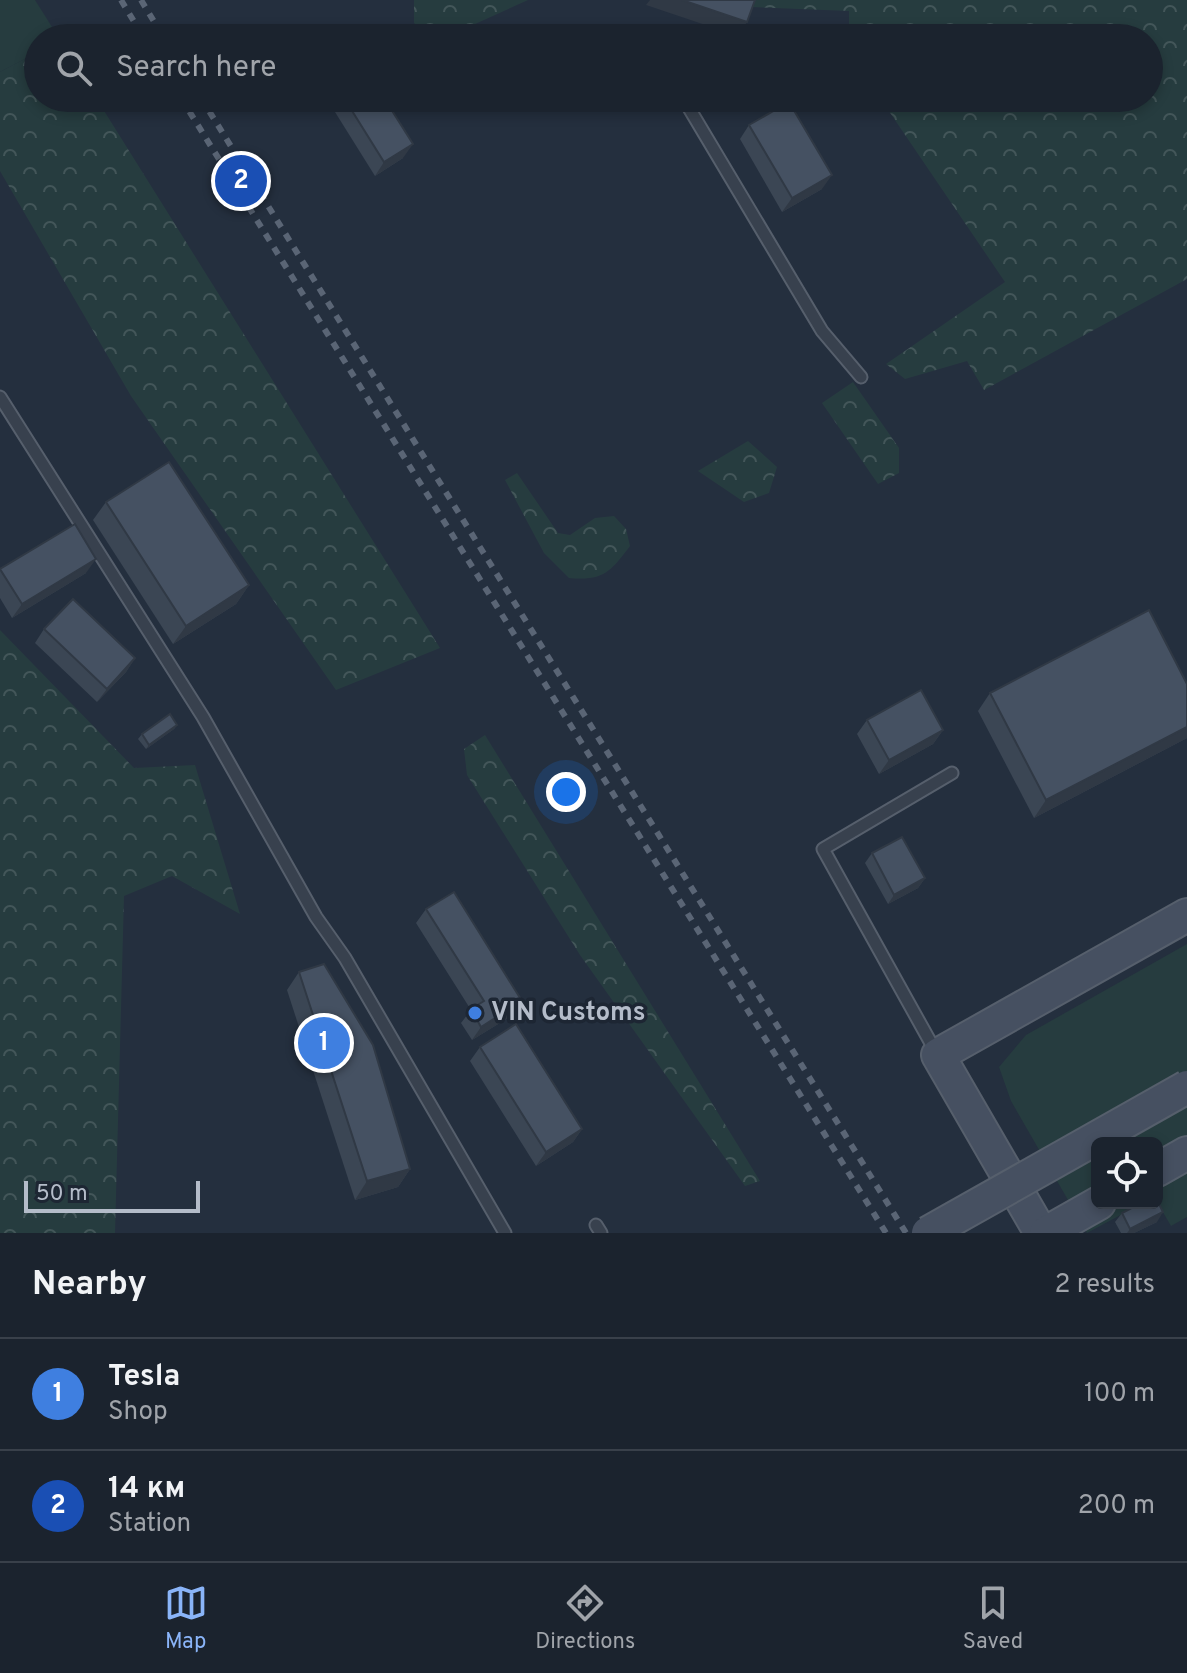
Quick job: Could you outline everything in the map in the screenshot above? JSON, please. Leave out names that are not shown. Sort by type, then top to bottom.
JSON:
[{"type":"main road","points":[[1091,1207],[1044,1233],[938,1055],[1187,915]]},
{"type":"main road","points":[[928,1233],[1187,1087]]},
{"type":"main road","points":[[1163,1167],[1187,1153]]},
{"type":"lane","points":[[691,112],[822,331],[861,377]]},
{"type":"lane","points":[[0,397],[203,717],[316,917],[345,958],[505,1233]]},
{"type":"lane","points":[[938,1055],[823,849],[952,773]]},
{"type":"green space","points":[[0,0],[35,0],[50,24],[24,24],[24,59],[0,72]]},
{"type":"green space","points":[[414,0],[528,0],[475,24],[414,23]]},
{"type":"green space","points":[[747,0],[1187,0],[1187,279],[984,390],[967,361],[905,379],[886,364],[1005,282],[890,112],[1163,112],[1163,24],[849,24],[849,11],[751,7]]},
{"type":"green space","points":[[24,59],[24,112],[105,112],[440,648],[336,690],[131,396],[0,171],[0,72]]},
{"type":"green space","points":[[853,382],[899,448],[899,473],[878,484],[822,403]]},
{"type":"green space","points":[[748,441],[777,467],[769,493],[744,502],[698,471]]},
{"type":"green space","points":[[517,473],[558,533],[570,535],[595,518],[614,516],[626,529],[630,546],[605,573],[590,578],[569,578],[544,553],[505,480]]},
{"type":"green space","points":[[0,630],[134,768],[195,765],[240,914],[172,876],[124,896],[115,1233],[0,1233]]},
{"type":"green space","points":[[485,735],[760,1181],[745,1186],[580,955],[467,775],[464,749]]},
{"type":"green space","points":[[1187,944],[1187,1217],[1171,1226],[1161,1209],[1163,1137],[1091,1137],[1091,1209],[1132,1209],[1087,1233],[1011,1101],[999,1067],[1026,1035]]},
{"type":"building","points":[[682,0],[755,0],[747,22]]},
{"type":"building","points":[[353,112],[393,112],[413,144],[384,162]]},
{"type":"building","points":[[772,112],[795,112],[832,175],[792,198],[749,125]]},
{"type":"building","points":[[169,462],[249,585],[186,626],[106,502]]},
{"type":"building","points":[[75,524],[96,559],[22,604],[0,569]]},
{"type":"building","points":[[73,599],[135,658],[107,689],[44,629]]},
{"type":"building","points":[[1149,610],[1187,684],[1187,727],[1046,800],[990,693]]},
{"type":"building","points":[[921,690],[943,730],[889,760],[867,720]]},
{"type":"building","points":[[170,714],[177,725],[149,745],[142,734]]},
{"type":"building","points":[[902,837],[925,878],[894,895],[872,853]]},
{"type":"building","points":[[454,892],[522,1001],[481,1027],[471,1009],[484,1001],[426,909]]},
{"type":"building","points":[[324,964],[373,1045],[410,1169],[367,1181],[299,972]]},
{"type":"building","points":[[516,1024],[582,1129],[546,1152],[480,1047]]},
{"type":"building","points":[[1130,1209],[1162,1209],[1163,1212],[1130,1229],[1122,1213]]},
{"type":"railway","points":[[121,0],[136,24]]},
{"type":"railway","points":[[141,0],[156,24]]},
{"type":"railway","points":[[190,112],[886,1233]]},
{"type":"railway","points":[[210,112],[906,1233]]},
{"type":"place","name":"14 км","points":[[241,181]]},
{"type":"place","name":"VIN Customs","points":[[475,1013]]},
{"type":"place","name":"Tesla","points":[[324,1043]]}]
